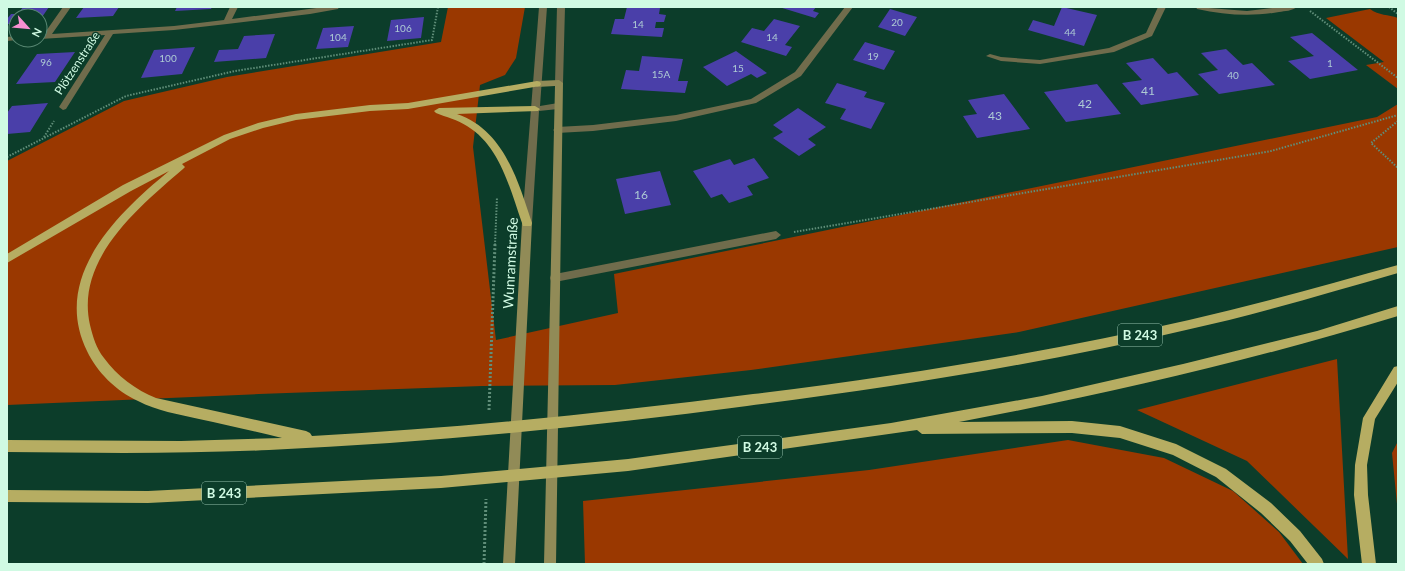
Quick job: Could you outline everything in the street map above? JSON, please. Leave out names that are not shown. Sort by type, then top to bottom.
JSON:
[{"type":"highway","points":[[7,259],[127,188],[227,137],[261,125],[296,117],[370,108],[408,106],[537,84]]},
{"type":"highway","points":[[408,106],[439,111],[535,109]]},
{"type":"highway","points":[[439,111],[473,125],[489,140],[502,158],[511,178],[527,223]]},
{"type":"highway","points":[[195,154],[144,196],[118,223],[96,254],[86,280],[80,309],[83,328],[92,349],[102,366],[119,382],[141,397],[166,406],[322,440]]},
{"type":"highway","name":"B 243","points":[[7,446],[168,447],[446,433],[626,416],[878,384],[1019,360],[1156,332],[1288,300],[1398,269]]},
{"type":"highway","name":"B 243","points":[[7,496],[148,497],[441,482],[628,465],[891,429],[1042,401],[1183,369],[1317,336],[1398,311]]},
{"type":"highway","points":[[1369,564],[1361,495],[1360,466],[1369,418],[1398,370]]},
{"type":"highway","points":[[891,429],[1072,427],[1127,434],[1176,450],[1221,473],[1266,508],[1294,536],[1317,564]]},
{"type":"main road","points":[[537,84],[559,83],[550,564]]},
{"type":"main road","name":"Wunramstraße","points":[[509,564],[510,522],[527,223]]},
{"type":"street","name":"Plötzenstraße","points":[[48,31],[67,7]]},
{"type":"street","points":[[227,22],[234,7]]},
{"type":"street","name":"Plötzenstraße","points":[[48,37],[227,22],[310,12],[334,7]]},
{"type":"street","name":"Wunramstraße","points":[[527,223],[543,7]]},
{"type":"street","points":[[559,83],[561,7]]},
{"type":"street","points":[[557,130],[593,128],[676,118],[753,101],[798,74],[849,7]]},
{"type":"street","points":[[990,56],[1001,59],[1040,62],[1111,50],[1149,34],[1162,7]]},
{"type":"street","points":[[1200,7],[1222,13],[1255,14],[1293,7]]},
{"type":"street","name":"Plötzenstraße","points":[[63,107],[111,32]]},
{"type":"street","points":[[535,109],[558,106]]},
{"type":"street","points":[[555,278],[776,235]]},
{"type":"path","points":[[7,157],[126,96],[236,71],[432,40],[438,7]]},
{"type":"path","points":[[1305,7],[1398,78]]},
{"type":"path","points":[[1389,7],[1398,14]]},
{"type":"path","points":[[776,235],[1271,151],[1398,115]]},
{"type":"path","points":[[1398,121],[1370,143],[1398,168]]},
{"type":"path","points":[[489,413],[497,194]]},
{"type":"path","points":[[484,564],[486,493]]},
{"type":"shaded area","points":[[448,7],[525,7],[516,58],[505,75],[480,85],[473,147],[496,340],[618,313],[614,274],[1377,117],[1398,104],[1398,247],[1019,332],[751,370],[615,385],[482,386],[7,405],[7,161],[124,101],[227,77],[441,42]]},
{"type":"shaded area","points":[[1370,9],[1377,13],[1398,18],[1398,89],[1366,65],[1384,62],[1326,18]]},
{"type":"shaded area","points":[[1337,359],[1348,559],[1247,461],[1137,410]]},
{"type":"shaded area","points":[[1068,440],[1164,458],[1233,491],[1279,532],[1303,564],[585,564],[583,501],[869,470]]},
{"type":"shaded area","points":[[1398,441],[1398,514],[1392,453]]},
{"type":"building","points":[[23,7],[49,7],[48,8],[22,8]]},
{"type":"building","points":[[84,7],[119,7],[113,16],[76,18]]},
{"type":"building","points":[[177,7],[212,7],[211,9],[175,11]]},
{"type":"building","points":[[627,7],[660,8],[659,14],[666,15],[664,22],[656,22],[655,28],[664,28],[662,37],[611,34],[615,19],[624,19]]},
{"type":"building","points":[[779,7],[816,7],[813,11],[819,13],[815,18]]},
{"type":"building","points":[[1062,7],[1097,15],[1084,46],[1028,30],[1033,20],[1054,26]]},
{"type":"building","points":[[890,9],[917,17],[905,36],[878,27]]},
{"type":"building","points":[[424,17],[421,38],[387,41],[391,20]]},
{"type":"building","points":[[774,19],[800,26],[785,45],[792,47],[786,56],[741,42],[752,28],[764,31]]},
{"type":"building","points":[[354,26],[348,47],[316,49],[323,28]]},
{"type":"building","points":[[1312,33],[1358,70],[1310,79],[1288,61],[1314,56],[1290,37]]},
{"type":"building","points":[[275,34],[266,58],[214,62],[219,50],[238,49],[244,36]]},
{"type":"building","points":[[865,42],[895,51],[884,70],[853,60]]},
{"type":"building","points":[[195,47],[182,74],[141,78],[154,50]]},
{"type":"building","points":[[1226,49],[1243,65],[1252,63],[1275,85],[1219,94],[1198,74],[1218,70],[1201,53]]},
{"type":"building","points":[[736,51],[767,73],[757,78],[751,74],[727,86],[703,67]]},
{"type":"building","points":[[75,52],[55,82],[16,84],[37,54]]},
{"type":"building","points":[[642,56],[683,59],[678,81],[688,81],[685,93],[621,89],[626,70],[639,71]]},
{"type":"building","points":[[1153,58],[1168,74],[1177,72],[1199,95],[1141,105],[1122,83],[1142,80],[1126,63]]},
{"type":"building","points":[[837,83],[867,92],[864,97],[885,103],[871,129],[840,119],[846,109],[825,103]]},
{"type":"building","points":[[1097,84],[1121,114],[1066,122],[1044,92]]},
{"type":"building","points":[[1004,94],[1030,129],[977,138],[963,116],[977,114],[968,100]]},
{"type":"building","points":[[48,103],[30,132],[7,134],[7,113],[12,106]]},
{"type":"building","points":[[798,108],[826,127],[808,139],[816,145],[799,156],[773,138],[783,132],[773,125]]},
{"type":"building","points":[[754,158],[769,178],[747,186],[753,195],[729,203],[722,194],[711,198],[693,171],[730,159],[734,165]]},
{"type":"building","points":[[660,171],[671,205],[625,214],[616,179]]}]
